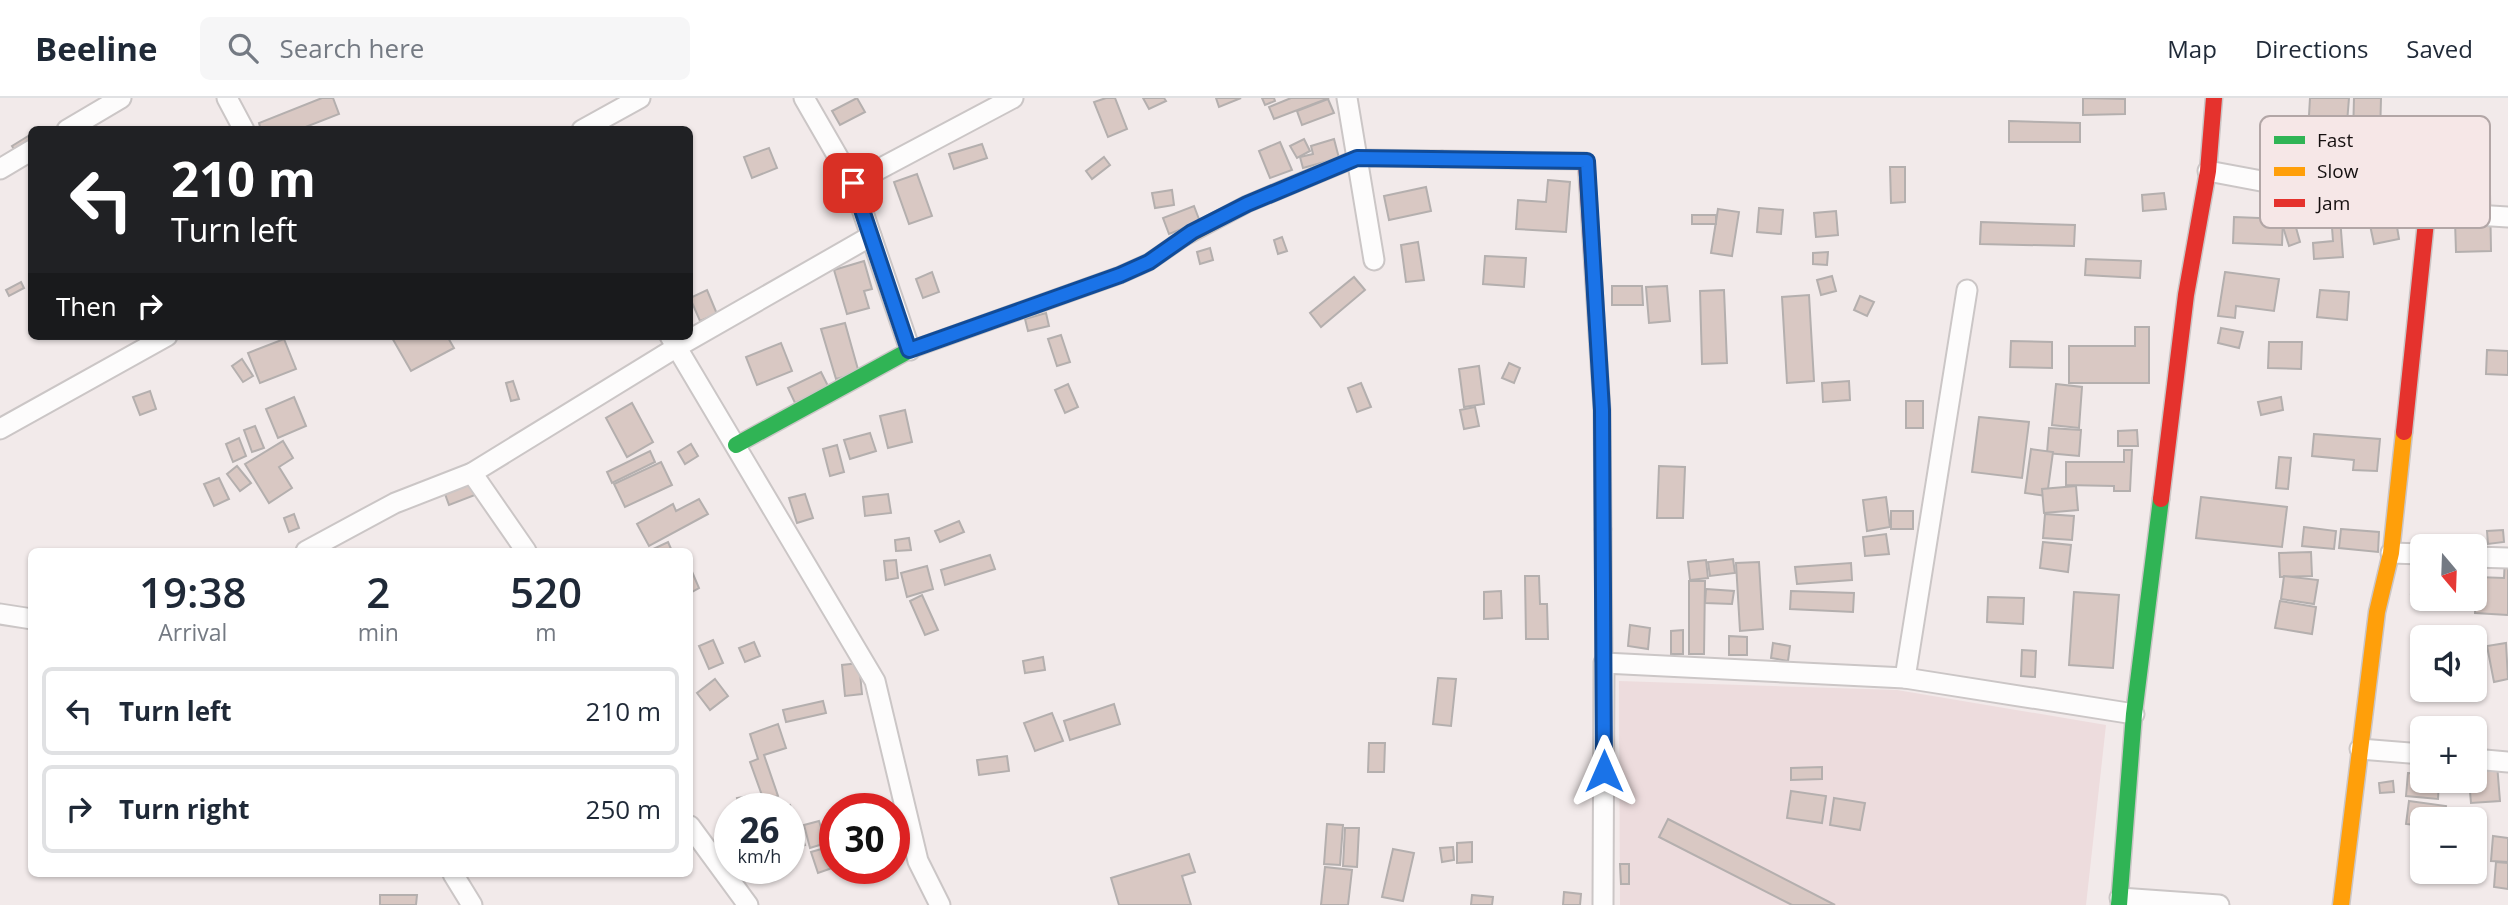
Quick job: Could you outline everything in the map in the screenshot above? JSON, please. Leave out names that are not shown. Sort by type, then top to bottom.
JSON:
[{"type":"street","points":[[74,126],[121,98]]},
{"type":"street","points":[[227,98],[242,126]]},
{"type":"street","points":[[589,126],[640,98]]},
{"type":"street","points":[[804,98],[853,183],[909,350]]},
{"type":"street","points":[[853,183],[1013,98]]},
{"type":"street","points":[[1347,98],[1374,260]]},
{"type":"street","points":[[2214,98],[2208,171],[2186,295],[2134,714],[2120,901],[2219,905]]},
{"type":"street","points":[[0,169],[28,152]]},
{"type":"street","points":[[736,445],[909,350],[1120,275],[1149,262],[1192,232],[1247,204],[1357,158],[1587,161],[1602,410],[1605,663],[1603,905]]},
{"type":"street","points":[[2208,171],[2260,181]]},
{"type":"street","points":[[2490,216],[2508,217]]},
{"type":"street","points":[[2341,905],[2377,612],[2391,553],[2425,228]]},
{"type":"street","points":[[693,331],[871,236]]},
{"type":"street","points":[[1905,678],[1966,290]]},
{"type":"street","points":[[0,429],[160,340]]},
{"type":"street","points":[[312,548],[395,503],[472,473],[674,341],[875,681],[918,861],[940,905]]},
{"type":"street","points":[[472,473],[524,548]]},
{"type":"street","points":[[2391,553],[2410,554]]},
{"type":"street","points":[[2487,557],[2508,558]]},
{"type":"street","points":[[0,614],[28,618]]},
{"type":"street","points":[[1605,663],[1905,678],[2134,714]]},
{"type":"street","points":[[2360,749],[2410,753]]},
{"type":"street","points":[[2487,760],[2508,762]]},
{"type":"street","points":[[693,830],[748,905]]},
{"type":"street","points":[[455,877],[472,905]]},
{"type":"shaded area","points":[[1619,681],[1897,690],[2106,725],[2086,905],[1620,905]]},
{"type":"building","points":[[322,98],[333,98],[339,114],[308,126],[260,126],[259,123]]},
{"type":"building","points":[[857,98],[865,112],[840,125],[832,111]]},
{"type":"building","points":[[1115,98],[1127,129],[1108,137],[1094,102]]},
{"type":"building","points":[[1143,98],[1164,98],[1166,101],[1149,109]]},
{"type":"building","points":[[1216,98],[1241,98],[1219,107]]},
{"type":"building","points":[[1262,98],[1274,98],[1275,101],[1265,105]]},
{"type":"building","points":[[1291,98],[1329,98],[1274,119],[1269,107]]},
{"type":"building","points":[[2083,98],[2125,99],[2125,114],[2083,115]]},
{"type":"building","points":[[2310,98],[2349,98],[2348,116],[2309,116]]},
{"type":"building","points":[[2354,98],[2381,98],[2381,116],[2354,116]]},
{"type":"building","points":[[1328,99],[1334,113],[1302,125],[1297,111]]},
{"type":"building","points":[[2009,121],[2080,123],[2080,142],[2009,142]]},
{"type":"building","points":[[28,136],[28,160],[23,163],[12,146]]},
{"type":"building","points":[[1304,139],[1310,151],[1297,158],[1290,146]]},
{"type":"building","points":[[1334,139],[1339,158],[1303,168],[1300,157],[1313,154],[1311,146]]},
{"type":"building","points":[[1280,142],[1292,170],[1270,178],[1259,151]]},
{"type":"building","points":[[982,144],[987,158],[954,169],[949,154]]},
{"type":"building","points":[[769,148],[777,168],[752,178],[744,157]]},
{"type":"building","points":[[1104,157],[1110,165],[1092,179],[1086,171]]},
{"type":"building","points":[[1890,167],[1905,167],[1905,202],[1891,203]]},
{"type":"building","points":[[917,174],[932,216],[909,224],[894,182]]},
{"type":"building","points":[[1548,180],[1570,182],[1566,232],[1516,229],[1518,200],[1546,202]]},
{"type":"building","points":[[1426,187],[1431,211],[1389,220],[1384,196]]},
{"type":"building","points":[[1172,190],[1174,205],[1155,208],[1152,193]]},
{"type":"building","points":[[2164,193],[2166,209],[2143,211],[2142,195]]},
{"type":"building","points":[[2490,194],[2491,251],[2456,252],[2455,228],[2490,228]]},
{"type":"building","points":[[1194,206],[1200,222],[1169,234],[1163,218]]},
{"type":"building","points":[[1759,208],[1783,210],[1781,234],[1757,232]]},
{"type":"building","points":[[1718,209],[1739,212],[1732,256],[1711,253]]},
{"type":"building","points":[[1836,211],[1838,235],[1816,237],[1814,213]]},
{"type":"building","points":[[1692,215],[1716,215],[1716,224],[1692,224]]},
{"type":"building","points":[[2234,217],[2260,218],[2260,228],[2283,228],[2282,245],[2233,243]]},
{"type":"building","points":[[1981,222],[2075,225],[2074,246],[1980,244]]},
{"type":"building","points":[[2283,228],[2296,228],[2300,242],[2289,246]]},
{"type":"building","points":[[2332,228],[2341,228],[2343,257],[2314,259],[2313,243],[2333,241]]},
{"type":"building","points":[[2371,228],[2397,228],[2399,239],[2374,244]]},
{"type":"building","points":[[1282,237],[1287,251],[1278,254],[1274,240]]},
{"type":"building","points":[[1418,242],[1424,280],[1406,282],[1401,245]]},
{"type":"building","points":[[1210,248],[1213,260],[1200,264],[1197,252]]},
{"type":"building","points":[[1828,252],[1827,265],[1813,264],[1813,253]]},
{"type":"building","points":[[1485,256],[1526,258],[1524,287],[1483,284]]},
{"type":"building","points":[[2086,259],[2141,261],[2140,278],[2085,275]]},
{"type":"building","points":[[864,261],[872,289],[864,291],[869,308],[847,314],[834,270]]},
{"type":"building","points":[[932,272],[939,292],[923,298],[916,279]]},
{"type":"building","points":[[2225,272],[2279,279],[2274,311],[2236,306],[2235,318],[2218,316]]},
{"type":"building","points":[[1832,276],[1836,291],[1821,295],[1817,280]]},
{"type":"building","points":[[1354,277],[1365,290],[1321,327],[1310,313]]},
{"type":"building","points":[[21,282],[24,288],[9,296],[6,290]]},
{"type":"building","points":[[1612,286],[1642,286],[1643,305],[1612,305]]},
{"type":"building","points":[[1667,286],[1670,321],[1649,323],[1646,287]]},
{"type":"building","points":[[707,290],[717,314],[700,321],[693,305],[693,297]]},
{"type":"building","points":[[1724,290],[1727,363],[1702,364],[1700,291]]},
{"type":"building","points":[[2320,290],[2349,292],[2347,320],[2317,317]]},
{"type":"building","points":[[1809,295],[1814,381],[1787,383],[1782,297]]},
{"type":"building","points":[[1860,296],[1874,302],[1867,316],[1854,310]]},
{"type":"building","points":[[1046,313],[1049,326],[1028,331],[1025,319]]},
{"type":"building","points":[[845,323],[859,373],[836,379],[821,329]]},
{"type":"building","points":[[2135,327],[2149,327],[2149,383],[2069,383],[2069,346],[2135,346]]},
{"type":"building","points":[[2221,328],[2243,332],[2239,348],[2218,343]]},
{"type":"building","points":[[1061,335],[1070,362],[1057,366],[1048,339]]},
{"type":"building","points":[[284,340],[296,369],[260,383],[248,353]]},
{"type":"building","points":[[393,340],[449,340],[454,348],[411,371]]},
{"type":"building","points":[[2011,341],[2052,342],[2052,368],[2010,367]]},
{"type":"building","points":[[2269,342],[2302,342],[2301,369],[2268,368]]},
{"type":"building","points":[[781,343],[792,371],[757,385],[746,357]]},
{"type":"building","points":[[2487,350],[2508,351],[2508,375],[2486,374]]},
{"type":"building","points":[[242,359],[253,376],[243,382],[232,366]]},
{"type":"building","points":[[1509,363],[1520,368],[1514,383],[1502,378]]},
{"type":"building","points":[[1479,366],[1484,404],[1464,407],[1459,369]]},
{"type":"building","points":[[821,372],[829,388],[795,403],[788,388]]},
{"type":"building","points":[[513,381],[519,399],[511,401],[506,383]]},
{"type":"building","points":[[1849,381],[1850,400],[1823,402],[1822,383]]},
{"type":"building","points":[[1361,383],[1371,407],[1357,412],[1348,388]]},
{"type":"building","points":[[1068,384],[1078,407],[1065,413],[1055,390]]},
{"type":"building","points":[[2056,384],[2082,387],[2079,428],[2052,425]]},
{"type":"building","points":[[150,391],[156,409],[140,415],[133,397]]},
{"type":"building","points":[[294,397],[306,426],[278,438],[266,409]]},
{"type":"building","points":[[2281,397],[2283,410],[2261,415],[2258,402]]},
{"type":"building","points":[[1906,401],[1923,401],[1923,428],[1906,428]]},
{"type":"building","points":[[632,403],[653,442],[627,457],[606,418]]},
{"type":"building","points":[[1475,407],[1479,426],[1464,429],[1460,410]]},
{"type":"building","points":[[905,410],[912,442],[888,448],[880,416]]},
{"type":"building","points":[[1979,417],[2029,422],[2022,478],[1972,472]]},
{"type":"building","points":[[255,426],[264,448],[252,452],[244,430]]},
{"type":"building","points":[[2049,428],[2081,430],[2079,456],[2047,453]]},
{"type":"building","points":[[2137,430],[2138,446],[2118,446],[2118,431]]},
{"type":"building","points":[[870,433],[876,451],[850,459],[844,440]]},
{"type":"building","points":[[2314,434],[2380,439],[2377,471],[2353,470],[2354,460],[2312,456]]},
{"type":"building","points":[[239,438],[246,456],[233,462],[226,444]]},
{"type":"building","points":[[283,441],[293,458],[279,467],[292,488],[269,503],[245,464]]},
{"type":"building","points":[[691,444],[698,456],[685,464],[678,452]]},
{"type":"building","points":[[837,445],[844,472],[830,476],[823,449]]},
{"type":"building","points":[[2031,449],[2053,452],[2047,496],[2025,493]]},
{"type":"building","points":[[2124,450],[2132,450],[2130,491],[2114,491],[2114,486],[2066,485],[2066,462],[2124,462]]},
{"type":"building","points":[[650,451],[655,462],[612,483],[607,472]]},
{"type":"building","points":[[2279,457],[2291,458],[2288,489],[2276,488]]},
{"type":"building","points":[[661,462],[672,485],[625,507],[614,484]]},
{"type":"building","points":[[237,466],[251,483],[240,491],[227,474]]},
{"type":"building","points":[[1659,466],[1685,467],[1683,518],[1657,518]]},
{"type":"building","points":[[219,478],[229,499],[214,506],[204,484]]},
{"type":"building","points":[[471,484],[475,495],[449,505],[445,494]]},
{"type":"building","points":[[2076,486],[2078,510],[2044,513],[2042,489]]},
{"type":"building","points":[[805,494],[813,518],[797,523],[789,498]]},
{"type":"building","points":[[888,494],[891,513],[865,516],[863,497]]},
{"type":"building","points":[[1886,497],[1890,527],[1867,531],[1863,500]]},
{"type":"building","points":[[2201,497],[2287,507],[2282,547],[2196,538]]},
{"type":"building","points":[[699,499],[708,514],[649,546],[637,524],[673,504],[676,511]]},
{"type":"building","points":[[1891,511],[1913,511],[1913,529],[1891,529]]},
{"type":"building","points":[[294,514],[299,528],[289,532],[284,518]]},
{"type":"building","points":[[2045,514],[2074,516],[2072,540],[2043,538]]},
{"type":"building","points":[[959,521],[964,532],[940,542],[935,531]]},
{"type":"building","points":[[2304,527],[2336,531],[2334,549],[2302,546]]},
{"type":"building","points":[[2341,529],[2379,532],[2378,552],[2339,548]]},
{"type":"building","points":[[2503,530],[2504,542],[2488,544],[2487,531]]},
{"type":"building","points":[[1886,534],[1889,554],[1865,556],[1863,537]]},
{"type":"building","points":[[909,538],[911,550],[896,551],[895,540]]},
{"type":"building","points":[[668,542],[671,548],[655,548]]},
{"type":"building","points":[[2043,542],[2071,545],[2068,572],[2040,568]]},
{"type":"building","points":[[2311,552],[2312,576],[2280,577],[2279,553]]},
{"type":"building","points":[[990,555],[995,569],[945,585],[941,570]]},
{"type":"building","points":[[2505,558],[2508,558],[2508,615],[2475,613],[2487,611],[2487,577],[2504,578]]},
{"type":"building","points":[[1733,559],[1735,573],[1710,576],[1708,562]]},
{"type":"building","points":[[896,560],[898,578],[886,580],[884,561]]},
{"type":"building","points":[[1706,560],[1708,578],[1690,580],[1688,562]]},
{"type":"building","points":[[1759,562],[1763,629],[1740,631],[1736,563]]},
{"type":"building","points":[[1851,563],[1852,580],[1797,584],[1795,567]]},
{"type":"building","points":[[927,566],[933,589],[907,597],[901,573]]},
{"type":"building","points":[[693,574],[699,588],[693,591]]},
{"type":"building","points":[[1525,576],[1539,576],[1540,604],[1547,604],[1548,639],[1526,639]]},
{"type":"building","points":[[2284,576],[2318,580],[2314,604],[2281,599]]},
{"type":"building","points":[[1689,581],[1705,581],[1704,654],[1689,654]]},
{"type":"building","points":[[1706,589],[1734,591],[1732,604],[1705,603]]},
{"type":"building","points":[[1501,591],[1502,618],[1484,619],[1484,592]]},
{"type":"building","points":[[1791,591],[1854,593],[1853,612],[1790,609]]},
{"type":"building","points":[[2074,592],[2119,595],[2113,668],[2069,665]]},
{"type":"building","points":[[922,595],[938,630],[925,635],[910,601]]},
{"type":"building","points":[[1988,597],[2024,598],[2023,624],[1987,622]]},
{"type":"building","points":[[2280,601],[2316,607],[2312,634],[2275,628]]},
{"type":"building","points":[[1630,625],[1650,628],[1648,649],[1628,646]]},
{"type":"building","points":[[1683,630],[1683,654],[1671,654],[1671,631]]},
{"type":"building","points":[[1729,636],[1747,637],[1747,655],[1729,655]]},
{"type":"building","points":[[713,640],[723,663],[709,669],[699,646]]},
{"type":"building","points":[[754,642],[760,656],[745,662],[739,648]]},
{"type":"building","points":[[1773,643],[1790,646],[1788,661],[1771,658]]},
{"type":"building","points":[[2506,643],[2508,679],[2494,682],[2487,646]]},
{"type":"building","points":[[2022,650],[2036,651],[2035,677],[2021,676]]},
{"type":"building","points":[[1043,657],[1045,670],[1025,673],[1023,661]]},
{"type":"building","points":[[859,663],[862,694],[845,696],[842,665]]},
{"type":"building","points":[[1438,678],[1456,679],[1451,726],[1433,724]]},
{"type":"building","points":[[715,679],[728,696],[710,710],[697,693]]},
{"type":"building","points":[[823,701],[826,713],[786,722],[783,710]]},
{"type":"building","points":[[1114,704],[1120,724],[1070,740],[1064,721]]},
{"type":"building","points":[[1052,713],[1063,741],[1035,751],[1024,723]]},
{"type":"building","points":[[778,724],[786,748],[764,755],[777,793],[761,793],[750,762],[758,759],[750,734]]},
{"type":"building","points":[[1369,743],[1385,743],[1384,772],[1368,772]]},
{"type":"building","points":[[1007,756],[1009,771],[979,775],[977,760]]},
{"type":"building","points":[[2487,764],[2497,764],[2500,801],[2471,803],[2470,793],[2487,793]]},
{"type":"building","points":[[1822,767],[1822,779],[1791,780],[1791,768]]},
{"type":"building","points":[[2408,773],[2410,793],[2438,793],[2438,799],[2406,796]]},
{"type":"building","points":[[2393,781],[2394,792],[2380,793],[2379,783]]},
{"type":"building","points":[[1791,791],[1826,796],[1822,823],[1787,818]]},
{"type":"building","points":[[1834,798],[1865,803],[1860,830],[1830,825]]},
{"type":"building","points":[[2409,801],[2446,806],[2410,807],[2410,824],[2406,824]]},
{"type":"building","points":[[1668,819],[1835,905],[1792,905],[1659,837]]},
{"type":"building","points":[[819,821],[819,845],[810,848],[805,825]]},
{"type":"building","points":[[1327,824],[1343,825],[1340,865],[1324,864]]},
{"type":"building","points":[[1345,828],[1359,828],[1357,867],[1343,866]]},
{"type":"building","points":[[2493,836],[2508,838],[2508,862],[2491,861]]},
{"type":"building","points":[[1472,842],[1472,862],[1457,863],[1457,843]]},
{"type":"building","points":[[1453,847],[1454,860],[1442,862],[1440,848]]},
{"type":"building","points":[[1393,849],[1414,853],[1403,901],[1382,897]]},
{"type":"building","points":[[819,850],[819,873],[818,873],[811,852]]},
{"type":"building","points":[[1189,854],[1195,872],[1182,876],[1191,905],[1119,905],[1111,878]]},
{"type":"building","points":[[2496,862],[2508,863],[2508,889],[2494,887]]},
{"type":"building","points":[[1620,864],[1629,864],[1629,884],[1621,884]]},
{"type":"building","points":[[1325,867],[1352,870],[1348,905],[1321,905]]},
{"type":"building","points":[[1564,892],[1581,894],[1580,905],[1563,905]]},
{"type":"building","points":[[380,895],[417,895],[416,905],[380,905]]},
{"type":"building","points":[[1472,895],[1493,897],[1492,905],[1471,905]]},
{"type":"traffic: fast","points":[[736,445],[910,350],[1120,275],[1149,262],[1185,237]]},
{"type":"traffic: fast","points":[[2119,905],[2134,714],[2161,499]]},
{"type":"traffic: slow","points":[[1185,237],[1247,204],[1357,158],[1442,159]]},
{"type":"traffic: slow","points":[[2341,905],[2377,612],[2391,553],[2404,432]]},
{"type":"traffic: slow","points":[[1603,529],[1604,663]]},
{"type":"traffic: jam","points":[[2161,499],[2186,295],[2208,171],[2214,98]]},
{"type":"traffic: jam","points":[[1442,159],[1586,161],[1602,410],[1603,529]]},
{"type":"traffic: jam","points":[[2404,432],[2425,228]]},
{"type":"route","points":[[853,183],[909,350],[1120,275],[1149,262],[1192,232],[1247,204],[1357,158],[1587,161],[1602,410],[1604,771]]}]
